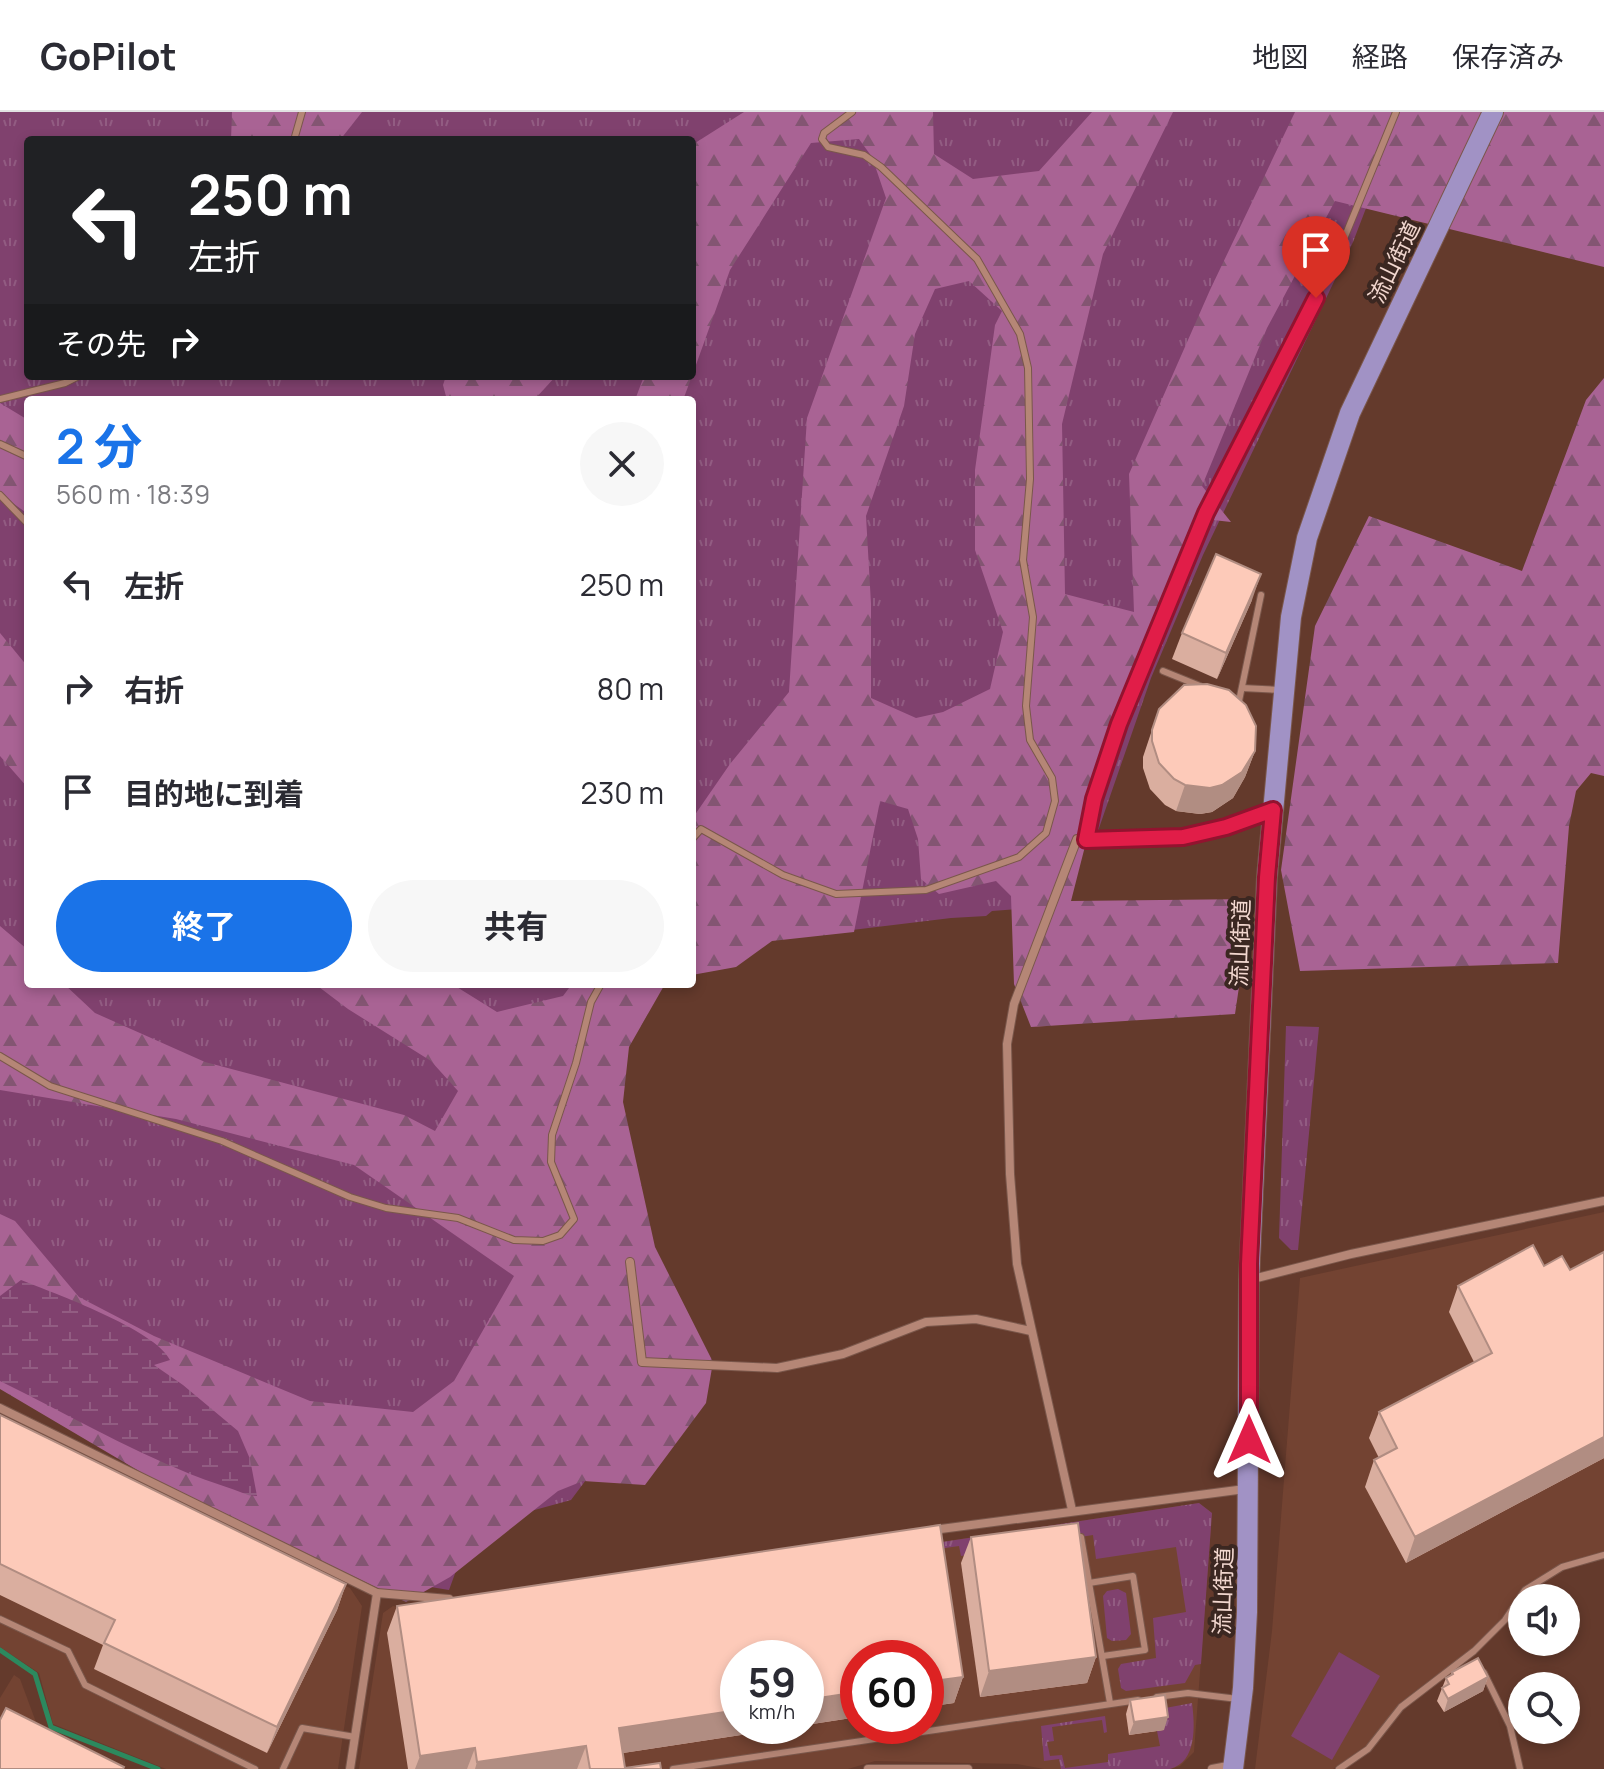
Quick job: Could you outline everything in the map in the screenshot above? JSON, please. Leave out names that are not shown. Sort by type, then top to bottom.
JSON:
[{"type":"main road","name":"流山街道","points":[[1233,1767],[1247,1612],[1249,1280],[1267,877],[1291,617],[1307,538],[1350,413],[1493,112]]},
{"type":"street","points":[[1072,1510],[1017,1264],[1010,1174],[1007,1044],[1014,1004],[1077,839],[1183,837],[1226,827],[1273,810]]},
{"type":"street","points":[[1249,1280],[1351,1254],[1604,1201]]},
{"type":"street","points":[[630,1262],[642,1362],[777,1368],[843,1354],[926,1322],[976,1319],[1031,1331]]},
{"type":"street","points":[[0,1408],[377,1593],[443,1600],[458,1598]]},
{"type":"street","points":[[916,1532],[1250,1489]]},
{"type":"street","points":[[350,1769],[377,1593]]},
{"type":"street","points":[[1212,1769],[1233,1767]]},
{"type":"street","points":[[868,1769],[968,1769]]},
{"type":"lane","points":[[295,136],[302,112]]},
{"type":"lane","points":[[696,835],[701,829],[783,875],[836,894],[926,890],[1019,857],[1046,833],[1055,801],[1052,778],[1030,740],[1026,706],[1033,617],[1023,560],[1030,479],[1028,368],[1020,334],[977,259],[881,167],[864,155],[828,147],[822,139],[824,133],[852,112]]},
{"type":"lane","points":[[1086,840],[1094,799],[1119,724],[1206,513],[1341,246],[1396,112]]},
{"type":"lane","points":[[0,399],[71,380]]},
{"type":"lane","points":[[0,444],[24,455]]},
{"type":"lane","points":[[0,495],[24,520]]},
{"type":"lane","points":[[1227,696],[1239,701],[1261,595]]},
{"type":"lane","points":[[1163,671],[1214,691]]},
{"type":"lane","points":[[1242,688],[1284,690]]},
{"type":"lane","points":[[0,1056],[50,1086],[222,1141],[350,1197],[386,1208],[458,1218],[514,1240],[543,1241],[560,1235],[574,1219],[551,1162],[552,1135],[576,1063],[591,1002],[599,988]]},
{"type":"lane","points":[[1081,1537],[1110,1703]]},
{"type":"lane","points":[[1339,1769],[1368,1749],[1401,1707],[1474,1651],[1505,1620],[1525,1590],[1562,1567],[1604,1555]]},
{"type":"lane","points":[[1089,1583],[1133,1576],[1145,1650],[1103,1656]]},
{"type":"lane","points":[[0,1619],[68,1651],[85,1685],[255,1769]]},
{"type":"lane","points":[[1474,1651],[1510,1726],[1520,1769]]},
{"type":"lane","points":[[673,1769],[1188,1693],[1241,1700]]},
{"type":"lane","points":[[283,1769],[302,1728],[355,1737]]},
{"type":"shaded area","points":[[1604,1212],[1604,1551],[1549,1577],[1542,1584],[1508,1584],[1508,1623],[1467,1661],[1435,1676],[1401,1702],[1368,1744],[1333,1769],[1255,1769],[1272,1631],[1300,1278]]},
{"type":"shaded area","points":[[0,1417],[350,1588],[362,1606],[338,1769],[166,1769],[53,1724],[39,1673],[0,1647]]},
{"type":"shaded area","points":[[1199,1503],[1212,1513],[1194,1752],[1180,1766],[1170,1769],[1044,1769],[1017,1764],[875,1761],[848,1769],[359,1769],[383,1613],[393,1606],[422,1612],[464,1614]]},
{"type":"shaded area","points":[[14,1675],[20,1679],[40,1733],[0,1769],[0,1698]]},
{"type":"green space","points":[[0,112],[1403,112],[1353,242],[1203,555],[1151,678],[1098,831],[1072,830],[1044,907],[819,934],[696,918],[696,396],[24,396],[24,988],[628,988],[611,1012],[639,1409],[571,1500],[472,1527],[449,1590],[382,1579],[0,1280]]},
{"type":"green space","points":[[232,112],[362,112],[343,136],[231,136]]},
{"type":"green space","points":[[744,112],[933,112],[934,154],[973,179],[1039,171],[1092,112],[1173,112],[1103,254],[1062,424],[1065,594],[1134,612],[1129,474],[1210,290],[1295,112],[1604,112],[1604,267],[1335,201],[1267,328],[1202,486],[1231,522],[1213,520],[1104,772],[1071,901],[1252,899],[1235,1014],[1031,1027],[1014,984],[1011,896],[996,881],[939,894],[921,879],[918,839],[908,809],[880,801],[854,932],[772,941],[736,967],[696,974],[696,813],[730,764],[789,692],[807,418],[886,198],[872,157],[859,139],[811,143],[730,270],[696,365],[696,142]],"holes":[[[969,281],[1002,311],[995,325],[975,470],[975,550],[1003,632],[990,689],[943,712],[916,718],[871,698],[871,604],[866,516],[904,406],[915,334],[935,289]]]},
{"type":"green space","points":[[1604,378],[1604,776],[1591,773],[1576,791],[1569,826],[1558,963],[1300,971],[1281,870],[1315,626],[1369,516],[1522,571],[1586,400]]},
{"type":"green space","points":[[445,380],[552,380],[538,396],[446,396]]},
{"type":"green space","points":[[642,380],[690,380],[684,396],[636,396]]},
{"type":"green space","points":[[0,403],[24,418],[24,511],[0,494]]},
{"type":"green space","points":[[0,633],[24,662],[24,783],[0,756]]},
{"type":"green space","points":[[0,926],[24,947],[24,988],[68,988],[95,1013],[205,1062],[404,1115],[435,1131],[458,1091],[431,1061],[320,988],[458,988],[497,1012],[563,996],[569,988],[663,988],[629,1047],[623,1102],[655,1247],[713,1362],[706,1403],[645,1485],[583,1481],[558,1491],[450,1577],[406,1602],[144,1474],[0,1389],[0,1214],[15,1221],[79,1297],[154,1336],[310,1401],[413,1412],[454,1381],[514,1276],[354,1165],[176,1119],[0,1090]]},
{"type":"green space","points":[[1286,1026],[1319,1027],[1298,1250],[1291,1250],[1279,1238]]},
{"type":"green space","points":[[21,1280],[103,1314],[161,1348],[170,1360],[154,1365],[238,1431],[250,1459],[257,1496],[165,1464],[0,1381],[0,1296]]},
{"type":"green space","points":[[1199,1503],[1212,1513],[1201,1664],[1195,1665],[1185,1683],[1126,1691],[1121,1688],[1118,1669],[1121,1664],[1156,1658],[1153,1618],[1186,1612],[1176,1547],[1096,1559],[1093,1535],[961,1556],[959,1546],[897,1555],[896,1549]]},
{"type":"green space","points":[[1118,1589],[1126,1593],[1131,1634],[1126,1640],[1112,1641],[1107,1638],[1103,1596],[1107,1591]]},
{"type":"green space","points":[[1339,1652],[1380,1676],[1332,1760],[1291,1736]]},
{"type":"green space","points":[[1192,1703],[1194,1722],[1190,1751],[1179,1765],[1170,1769],[1061,1769],[1059,1759],[1044,1761],[1041,1726],[1105,1716],[1107,1732],[1104,1733],[1102,1720],[1052,1727],[1054,1741],[1047,1742],[1050,1756],[1062,1755],[1065,1768],[1108,1762],[1108,1754],[1160,1746],[1157,1731],[1164,1730],[1160,1709]]},
{"type":"building","points":[[1216,554],[1261,574],[1226,653],[1182,633]]},
{"type":"building","points":[[1207,684],[1229,690],[1246,705],[1256,726],[1255,751],[1242,772],[1222,785],[1210,788],[1185,785],[1174,779],[1159,763],[1152,741],[1159,709],[1184,685]]},
{"type":"building","points":[[1533,1245],[1544,1266],[1562,1256],[1570,1270],[1604,1252],[1604,1437],[1415,1537],[1374,1460],[1397,1448],[1379,1412],[1492,1353],[1458,1286]]},
{"type":"building","points":[[0,1415],[346,1584],[277,1727],[104,1643],[115,1620],[0,1564]]},
{"type":"building","points":[[1078,1523],[1096,1657],[989,1671],[971,1537]]},
{"type":"building","points":[[940,1525],[963,1677],[944,1680],[944,1640],[840,1640],[840,1695],[824,1697],[824,1640],[720,1640],[720,1713],[619,1728],[625,1768],[660,1763],[661,1769],[590,1769],[586,1746],[477,1762],[475,1748],[420,1756],[397,1606]]},
{"type":"building","points":[[1478,1658],[1488,1677],[1448,1699],[1442,1688],[1449,1684],[1446,1678]]},
{"type":"building","points":[[1165,1695],[1168,1717],[1134,1722],[1130,1700]]},
{"type":"building","points":[[6,1708],[123,1769],[0,1769],[0,1720]]},
{"type":"waterway","points":[[0,1650],[35,1674],[51,1727],[158,1769]]},
{"type":"route","points":[[1249,1440],[1249,1264],[1267,877],[1273,810],[1226,827],[1183,837],[1086,840],[1094,799],[1119,724],[1206,513],[1316,298]]}]
